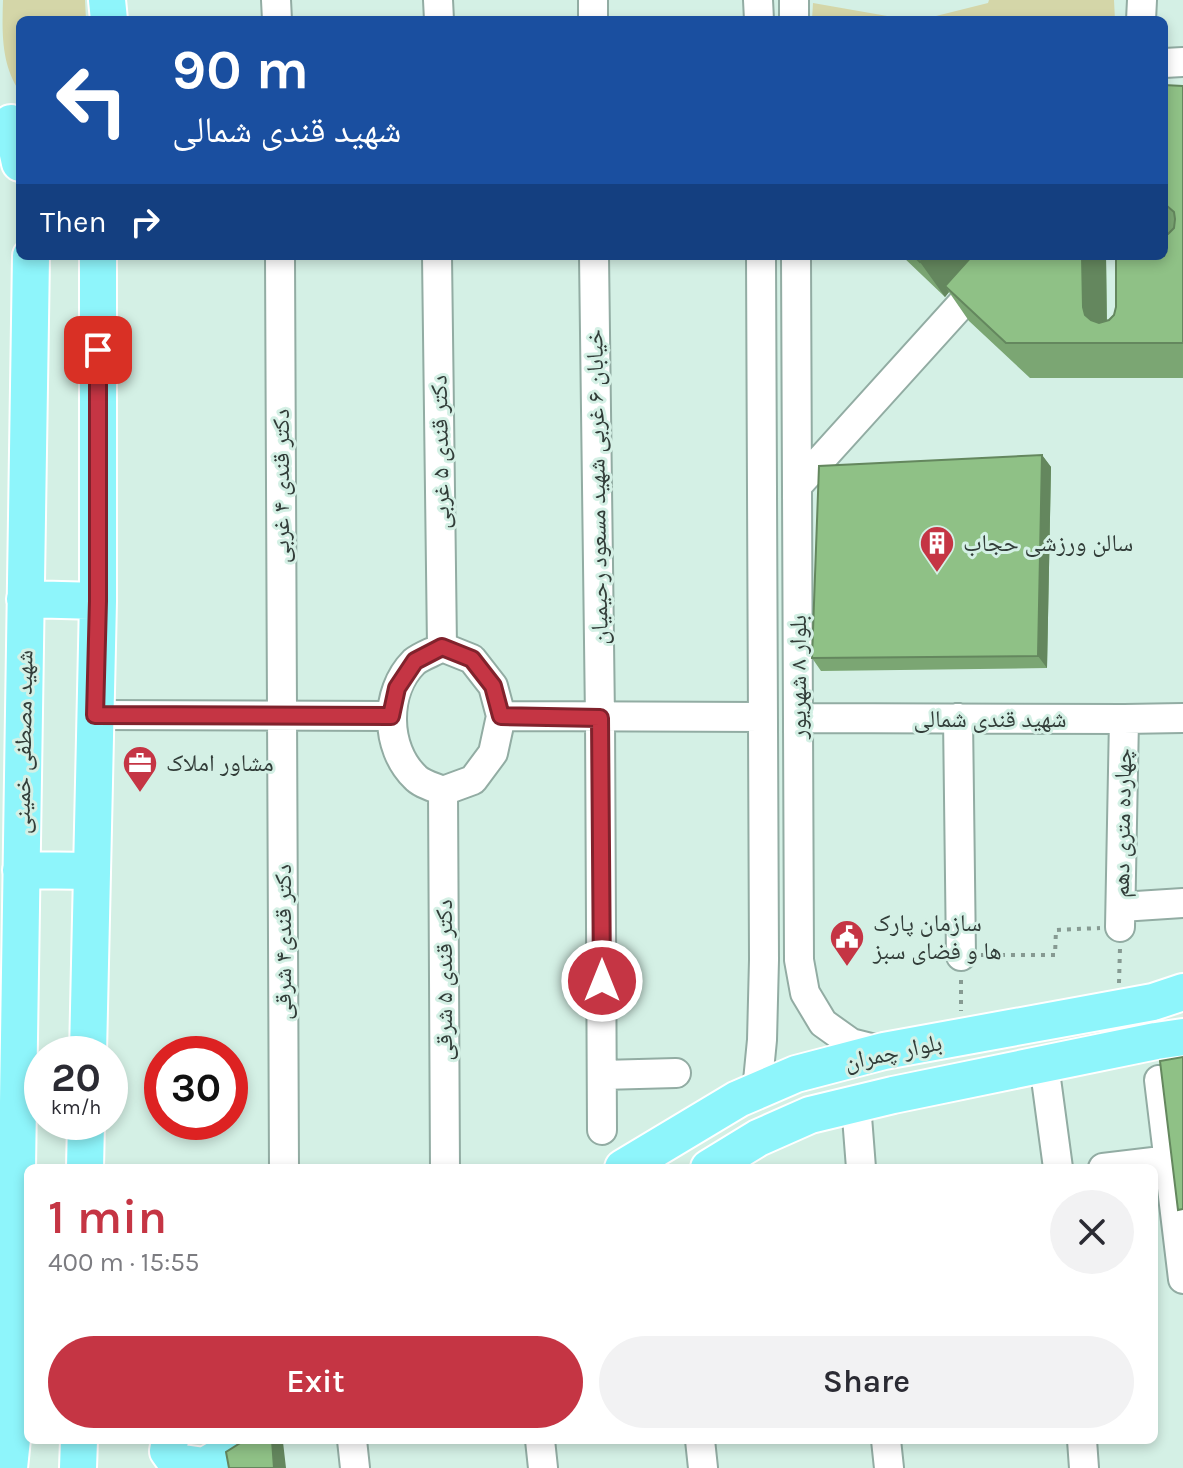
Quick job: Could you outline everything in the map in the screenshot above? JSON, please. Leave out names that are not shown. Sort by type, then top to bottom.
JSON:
[{"type":"main road","points":[[10,119],[16,145]]},
{"type":"main road","name":"شهید مصطفی خمینی","points":[[9,1468],[13,1429],[10,958],[21,870],[12,697],[25,599],[31,260]]},
{"type":"main road","points":[[88,1036],[98,601],[98,260]]},
{"type":"main road","points":[[25,599],[98,601]]},
{"type":"main road","points":[[21,870],[92,871]]},
{"type":"main road","name":"بلوار چمران","points":[[630,1164],[738,1099],[796,1074],[884,1051],[1153,1002],[1183,992]]},
{"type":"main road","name":"بلوار چمران","points":[[716,1164],[758,1138],[810,1115],[1044,1064],[1174,1040]]},
{"type":"main road","points":[[85,1164],[86,1140]]},
{"type":"main road","points":[[78,1468],[79,1444]]},
{"type":"main road","points":[[169,1444],[168,1451],[176,1462],[203,1467],[243,1444]]},
{"type":"street","name":"دکتر قندی ۴ غربی","points":[[280,260],[281,715]]},
{"type":"street","name":"دکتر قندی ۵ غربی","points":[[437,260],[442,647]]},
{"type":"street","name":"خیابان ۶ غربی شهید مسعود رحیمیان","points":[[594,260],[602,1130]]},
{"type":"street","name":"بلوار ۸ شهریور","points":[[757,1091],[762,1040],[763,834],[761,260]]},
{"type":"street","name":"بلوار ۸ شهریور","points":[[796,260],[799,960],[805,993],[823,1023],[851,1043],[884,1051]]},
{"type":"street","points":[[797,486],[1001,260]]},
{"type":"street","points":[[761,358],[796,358]]},
{"type":"street","points":[[442,647],[472,659],[493,686],[501,716],[493,753],[473,780],[443,791],[416,778],[397,752],[391,716],[397,688],[415,661],[442,647]]},
{"type":"street","points":[[95,715],[391,716]]},
{"type":"street","name":"دکتر قندی۴ شرقی","points":[[281,715],[284,1164]]},
{"type":"street","points":[[501,716],[763,717]]},
{"type":"street","name":"شهید قندی شمالی","points":[[798,718],[1183,718]]},
{"type":"street","points":[[958,718],[961,956]]},
{"type":"street","name":"چهارده متری دهم","points":[[1120,917],[1124,719]]},
{"type":"street","name":"دکتر قندی ۵ شرقی","points":[[443,791],[445,1164]]},
{"type":"street","points":[[763,834],[798,834]]},
{"type":"street","points":[[1120,917],[1183,903]]},
{"type":"street","points":[[1044,1064],[1057,1164]]},
{"type":"street","points":[[602,1075],[676,1073]]},
{"type":"street","points":[[1159,1080],[1183,1279]]},
{"type":"street","points":[[856,1104],[861,1164]]},
{"type":"street","points":[[1136,1164],[1170,1160]]},
{"type":"street","points":[[352,1444],[355,1468]]},
{"type":"street","points":[[540,1444],[543,1468]]},
{"type":"street","points":[[700,1444],[703,1468]]},
{"type":"street","points":[[886,1444],[889,1468]]},
{"type":"street","points":[[1082,1444],[1084,1468]]},
{"type":"path","points":[[961,1037],[961,956],[1055,955],[1056,930],[1120,917],[1119,1008]]},
{"type":"green space","points":[[3,0],[85,0],[86,16],[16,16],[16,85],[9,71],[3,36]]},
{"type":"green space","points":[[989,0],[1114,0],[1115,16],[936,16],[988,3]]},
{"type":"green space","points":[[813,3],[887,16],[812,16]]},
{"type":"building","points":[[1168,85],[1183,86],[1183,343],[1006,343],[945,286],[968,260],[1082,260],[1085,315],[1099,323],[1109,320],[1116,307],[1116,260],[1168,260],[1168,234],[1174,228],[1174,212],[1168,207]]},
{"type":"building","name":"سالن ورزشی حجاب","points":[[1042,455],[1038,656],[812,658],[819,466]]},
{"type":"building","points":[[1183,1057],[1183,1209],[1178,1210],[1160,1061]]},
{"type":"building","points":[[239,1444],[272,1444],[274,1468],[229,1468],[226,1452]]},
{"type":"place","name":"سالن ورزشی حجاب","points":[[937,574]]},
{"type":"place","name":"مشاور املاک","points":[[140,794]]},
{"type":"place","name":"سازمان پارک ها و فضای سبز","points":[[847,968]]},
{"type":"route","points":[[98,350],[95,715],[391,716],[397,688],[415,661],[442,647],[472,659],[493,686],[501,716],[600,718],[602,981]]}]
